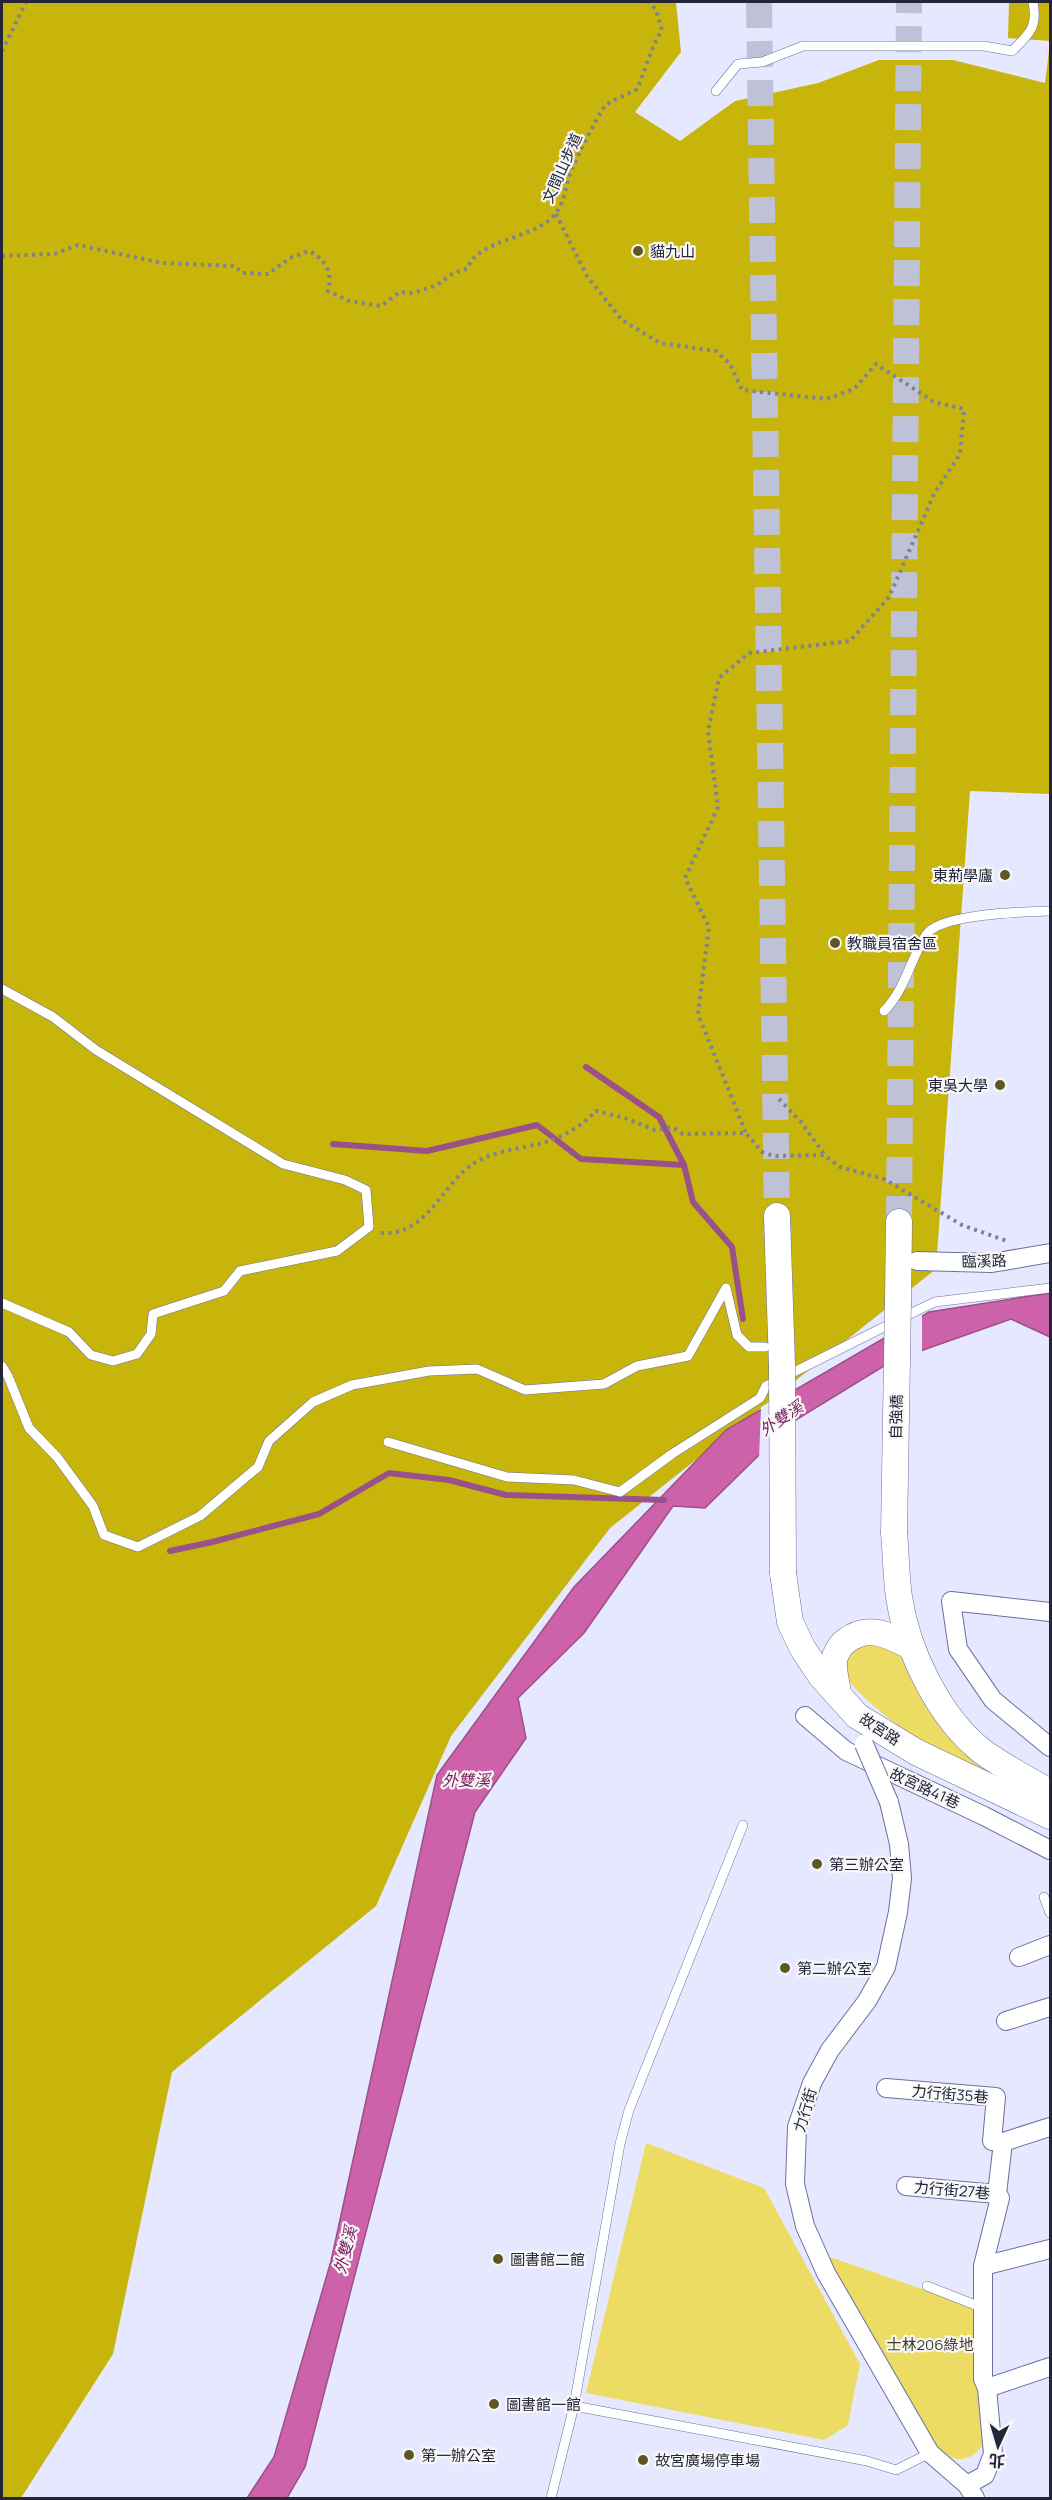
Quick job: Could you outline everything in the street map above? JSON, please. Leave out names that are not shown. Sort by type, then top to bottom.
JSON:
[{"type":"main road","name":"故宮路","points":[[777,1216],[782,1366],[783,1573],[790,1622],[803,1649],[821,1677],[857,1716],[916,1752],[1050,1816]]},
{"type":"main road","name":"自強橋","points":[[899,1222],[894,1533],[899,1598],[912,1647]]},
{"type":"main road","points":[[838,1694],[834,1661],[840,1645],[856,1633],[874,1632],[892,1637],[912,1647],[926,1680],[950,1716],[982,1751],[1050,1792]]},
{"type":"street","name":"臨溪路","points":[[917,1261],[992,1263],[1048,1254]]},
{"type":"street","points":[[1050,1612],[951,1600],[958,1649],[993,1700],[1050,1747]]},
{"type":"street","name":"故宮路41巷","points":[[806,1716],[846,1751],[1050,1850]]},
{"type":"street","name":"力行街","points":[[857,1716],[864,1744],[890,1802],[899,1844],[902,1878],[898,1912],[886,1966],[867,2001],[830,2050],[812,2083],[797,2127],[795,2184],[805,2226],[826,2272],[930,2454],[971,2492],[985,2475],[993,2454],[987,2388],[983,2379],[983,2266],[1000,2198],[997,2194],[1003,2142]]},
{"type":"street","points":[[1019,1957],[1050,1945]]},
{"type":"street","points":[[1006,2020],[1050,2007]]},
{"type":"street","name":"力行街35巷","points":[[886,2088],[996,2097],[992,2141],[1003,2142]]},
{"type":"street","points":[[1003,2142],[1050,2127]]},
{"type":"street","name":"力行街27巷","points":[[906,2186],[997,2194]]},
{"type":"street","points":[[983,2266],[1050,2249]]},
{"type":"street","points":[[987,2388],[1050,2367]]},
{"type":"lane","points":[[716,91],[738,64],[762,62],[803,46],[984,46],[1012,51],[1031,32],[1036,16],[1034,2]]},
{"type":"lane","points":[[884,1011],[894,1001],[927,932],[948,921],[987,915],[1050,911]]},
{"type":"lane","points":[[2,988],[53,1017],[96,1050],[283,1164],[345,1180],[366,1190],[369,1227],[337,1251],[240,1271],[224,1291],[153,1314],[151,1334],[137,1354],[113,1361],[91,1355],[69,1332],[2,1303]]},
{"type":"lane","points":[[2,1366],[29,1428],[57,1457],[93,1506],[104,1535],[138,1547],[200,1516],[258,1467],[269,1441],[313,1402],[352,1385],[429,1371],[477,1369],[525,1390],[604,1384],[637,1366],[688,1356],[726,1288],[737,1335],[749,1347],[765,1347]]},
{"type":"lane","points":[[388,1442],[507,1478],[574,1480],[620,1492],[672,1454],[760,1398],[766,1386],[920,1309],[935,1302],[1050,1288]]},
{"type":"lane","points":[[551,2499],[574,2406],[620,2144],[629,2110],[743,1826]]},
{"type":"lane","points":[[1044,1897],[1050,1913]]},
{"type":"lane","points":[[927,2286],[983,2308]]},
{"type":"lane","points":[[574,2406],[867,2461],[896,2470],[930,2454]]},
{"type":"path","points":[[2,51],[26,2]]},
{"type":"path","name":"文間山步道","points":[[2,256],[55,255],[78,245],[162,263],[235,266],[242,273],[268,274],[290,258],[309,251],[320,256],[327,267],[331,279],[328,291],[349,301],[381,306],[400,292],[414,292],[437,285],[452,274],[468,268],[470,261],[495,243],[544,225],[556,214],[564,198],[569,175],[606,104],[622,99],[637,89],[651,57],[651,47],[662,30],[656,10],[649,2]]},
{"type":"path","points":[[556,214],[587,276],[622,320],[660,343],[716,351],[730,364],[742,390],[827,399],[854,389],[876,364],[934,402],[964,409],[960,454],[934,494],[889,597],[850,640],[748,653],[719,678],[708,732],[718,807],[685,878],[709,927],[698,1014],[746,1133],[762,1152],[774,1156],[824,1155]]},
{"type":"path","points":[[779,1100],[801,1122],[824,1155],[840,1167],[884,1179],[962,1225],[1048,1254]]},
{"type":"path","points":[[369,1227],[381,1233],[393,1234],[406,1230],[430,1212],[466,1169],[490,1155],[550,1141],[588,1119],[596,1111],[626,1118],[655,1130],[672,1127],[683,1134],[746,1133]]},
{"type":"green space","points":[[856,1641],[899,1651],[917,1686],[939,1719],[979,1764],[994,1777],[946,1755],[913,1736],[852,1686],[842,1675],[843,1659]]},
{"type":"green space","points":[[646,2143],[764,2188],[860,2364],[848,2425],[824,2440],[586,2393]]},
{"type":"green space","name":"士林206綠地","points":[[827,2256],[977,2308],[985,2443],[974,2454],[961,2459],[950,2457],[938,2447],[922,2426],[904,2398]]},
{"type":"shaded area","points":[[2,2],[676,2],[681,52],[635,112],[680,141],[735,101],[818,83],[879,60],[953,60],[1045,83],[1050,43],[1050,794],[970,791],[936,1269],[610,1528],[451,1736],[376,1906],[172,2072],[113,2354],[21,2498],[2,2498]]},
{"type":"shaded area","points":[[1009,2],[1050,2],[1050,41],[1008,38]]},
{"type":"water","name":"外雙溪","points":[[1050,1293],[1050,1337],[1011,1319],[892,1361],[794,1421],[705,1508],[673,1506],[584,1633],[518,1698],[526,1738],[475,1812],[305,2467],[287,2498],[247,2498],[274,2457],[331,2261],[437,1775],[574,1587],[726,1430],[929,1312]]},
{"type":"pier","points":[[922,1313],[922,1354],[884,1370],[884,1335]]},
{"type":"pier","points":[[791,1389],[794,1426],[759,1460],[761,1407]]},
{"type":"waterway","points":[[586,1067],[659,1117],[684,1165]]},
{"type":"waterway","points":[[333,1144],[427,1151],[537,1125],[581,1159],[684,1165],[693,1202],[732,1247],[743,1319]]},
{"type":"waterway","points":[[170,1551],[319,1514],[389,1473],[449,1480],[506,1495],[664,1500]]},
{"type":"tunnel","points":[[759,2],[777,1216]]},
{"type":"tunnel","points":[[899,1222],[909,2]]},
{"type":"place","name":"貓九山","points":[[638,251]]},
{"type":"place","name":"東荊學廬","points":[[1005,875]]},
{"type":"place","name":"教職員宿舍區","points":[[835,943]]},
{"type":"place","name":"東吳大學","points":[[1000,1085]]},
{"type":"place","name":"第三辦公室","points":[[817,1864]]},
{"type":"place","name":"第二辦公室","points":[[785,1968]]},
{"type":"place","name":"圖書館二館","points":[[498,2259]]},
{"type":"place","name":"圖書館一館","points":[[494,2404]]},
{"type":"place","name":"第一辦公室","points":[[409,2455]]},
{"type":"place","name":"故宮廣場停車場","points":[[643,2460]]}]
